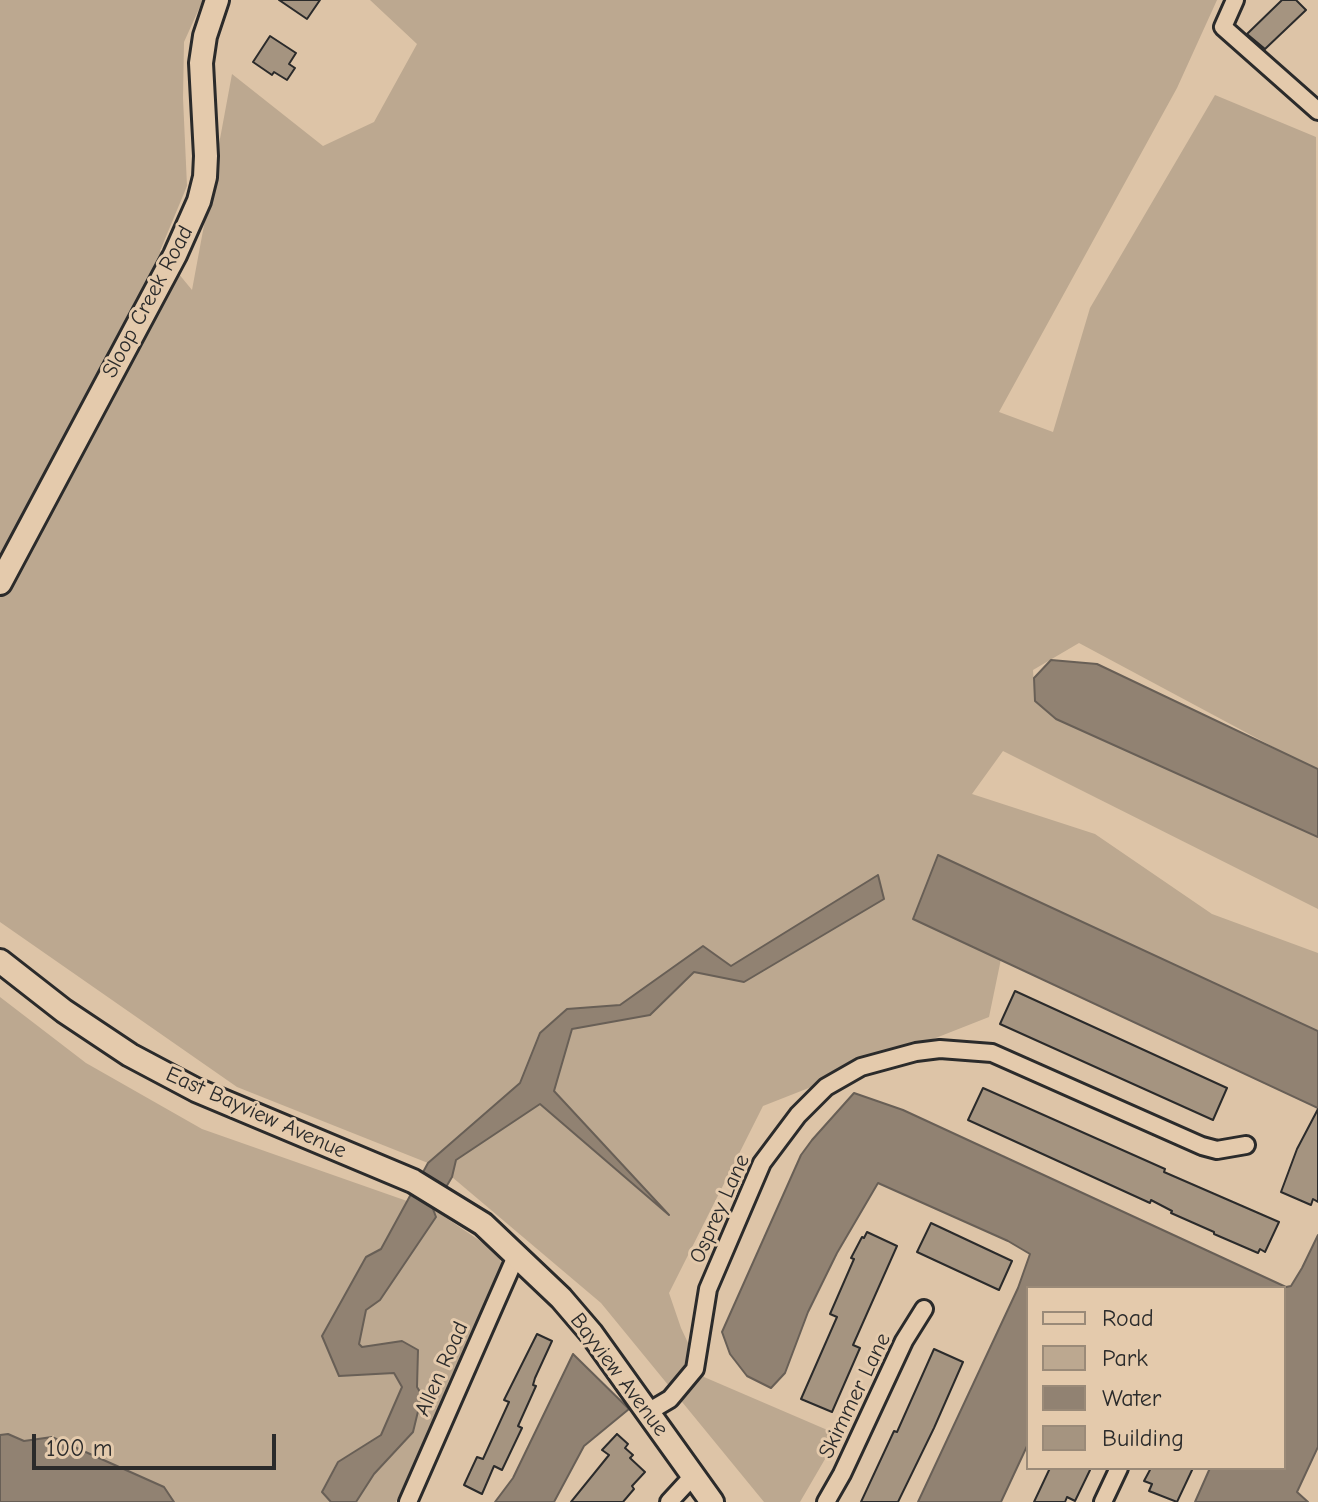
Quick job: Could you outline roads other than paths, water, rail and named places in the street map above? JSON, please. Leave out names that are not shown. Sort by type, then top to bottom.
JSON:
[{"type":"main road","name":"Sloop Creek Road","points":[[0,583],[175,255],[199,201],[206,156],[201,63],[205,36],[217,0]]},
{"type":"main road","name":"East Bayview Avenue","points":[[0,961],[64,1011],[130,1055],[182,1083],[413,1181],[483,1224],[517,1254]]},
{"type":"main road","name":"Bayview Avenue","points":[[517,1254],[581,1321],[712,1502]]},
{"type":"street","points":[[1235,0],[1223,27],[1318,111]]},
{"type":"street","name":"Osprey Lane","points":[[648,1412],[670,1399],[695,1369],[708,1289],[762,1163],[798,1115],[826,1087],[861,1067],[916,1052],[940,1049],[992,1053],[1202,1146],[1217,1150],[1246,1145]]},
{"type":"street","name":"Allen Road","points":[[408,1502],[517,1254]]},
{"type":"street","name":"Skimmer Lane","points":[[826,1502],[904,1341],[924,1309]]},
{"type":"street","points":[[1103,1502],[1118,1470]]},
{"type":"street","points":[[669,1502],[692,1477]]},
{"type":"water","points":[[1051,660],[1097,664],[1318,769],[1318,837],[1056,719],[1035,701],[1034,678]]},
{"type":"water","points":[[938,855],[1318,1031],[1318,1108],[913,919]]},
{"type":"water","points":[[878,875],[884,899],[744,982],[694,972],[650,1015],[572,1029],[554,1091],[669,1215],[540,1104],[456,1160],[452,1177],[433,1209],[436,1217],[380,1300],[366,1310],[359,1344],[362,1347],[402,1341],[418,1350],[417,1387],[422,1395],[413,1432],[374,1474],[356,1502],[331,1502],[322,1492],[338,1462],[381,1435],[402,1387],[394,1373],[339,1376],[322,1336],[366,1257],[381,1249],[428,1163],[520,1083],[540,1033],[567,1009],[620,1005],[703,946],[731,966]]},
{"type":"water","points":[[854,1093],[903,1110],[1284,1286],[1026,1286],[1026,1448],[1001,1502],[918,1502],[1018,1288],[1030,1254],[1008,1241],[878,1183],[837,1253],[808,1312],[785,1373],[771,1388],[747,1376],[730,1354],[722,1332],[801,1155]]},
{"type":"water","points":[[1318,1235],[1318,1447],[1297,1492],[1308,1502],[1195,1502],[1209,1470],[1286,1470],[1286,1287],[1291,1286]]},
{"type":"water","points":[[573,1354],[629,1409],[584,1446],[554,1502],[495,1502],[513,1478]]},
{"type":"water","points":[[8,1434],[24,1441],[52,1437],[164,1487],[174,1502],[0,1502],[0,1435]]}]
